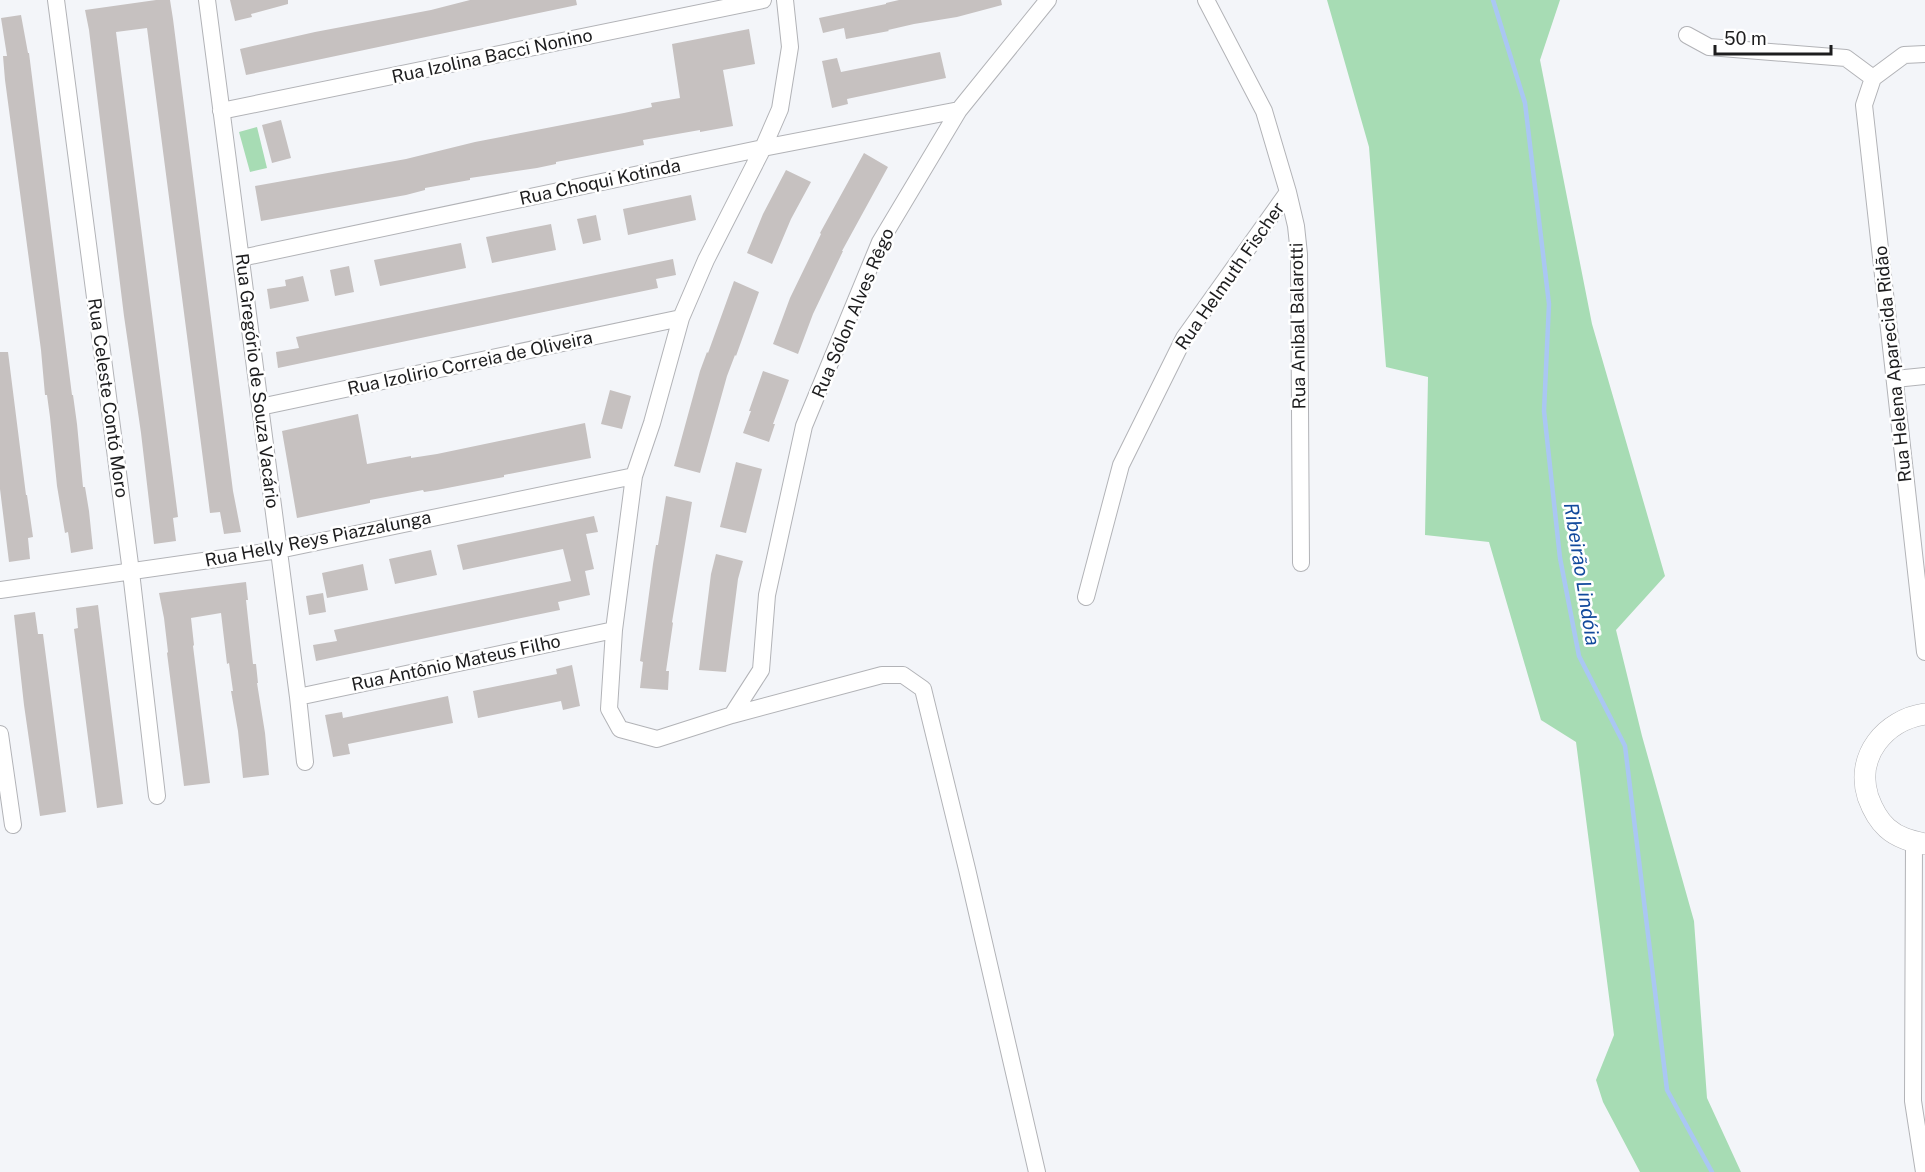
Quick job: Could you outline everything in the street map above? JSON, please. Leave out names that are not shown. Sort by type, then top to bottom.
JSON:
[{"type":"street","name":"Rua Celeste Contó Moro","points":[[56,0],[131,572],[157,796]]},
{"type":"street","name":"Rua Gregório de Souza Vacário","points":[[207,0],[305,762]]},
{"type":"street","name":"Rua Izolina Bacci Nonino","points":[[221,111],[763,0]]},
{"type":"street","points":[[785,0],[790,47],[780,109],[763,148],[706,260],[681,318],[652,423],[634,476],[614,630],[609,709],[620,729],[657,739],[732,715],[882,675],[903,675],[923,689],[1037,1172]]},
{"type":"street","name":"Rua Sólon Alves Rêgo","points":[[732,715],[761,670],[766,595],[804,426],[880,242],[959,110],[1048,0]]},
{"type":"street","name":"Rua Anibal Balarotti","points":[[1206,0],[1264,111],[1296,226],[1299,254],[1301,563]]},
{"type":"street","points":[[1687,35],[1709,47],[1846,58],[1873,78],[1904,56],[1925,54]]},
{"type":"street","name":"Rua Helena Aparecida Ridão","points":[[1873,78],[1864,105],[1925,652]]},
{"type":"street","name":"Rua Choqui Kotinda","points":[[241,258],[763,148],[959,110]]},
{"type":"street","name":"Rua Helmuth Fischer","points":[[1086,597],[1121,465],[1184,338],[1288,192]]},
{"type":"street","name":"Rua Izolirio Correia de Oliveira","points":[[260,407],[681,318]]},
{"type":"street","points":[[1895,379],[1925,376]]},
{"type":"street","name":"Rua Helly Reys Piazzalunga","points":[[0,590],[279,550],[634,476]]},
{"type":"street","name":"Rua Antônio Mateus Filho","points":[[298,696],[614,630]]},
{"type":"street","points":[[1924,1172],[1913,1101],[1919,843],[1905,839],[1886,827],[1872,809],[1865,788],[1866,765],[1874,744],[1890,727],[1909,717],[1925,714]]},
{"type":"street","points":[[0,734],[13,825]]},
{"type":"green space","points":[[1327,0],[1560,0],[1540,60],[1592,324],[1665,576],[1616,630],[1642,736],[1694,921],[1707,1098],[1741,1172],[1640,1172],[1603,1102],[1596,1080],[1614,1035],[1576,742],[1541,720],[1489,542],[1425,535],[1428,377],[1386,367],[1369,147]]},
{"type":"green space","points":[[257,127],[267,168],[250,172],[239,132]]},
{"type":"building","points":[[170,0],[233,491],[241,532],[224,534],[220,512],[210,513],[147,28],[116,32],[178,517],[173,518],[176,541],[154,544],[85,10]]},
{"type":"building","points":[[230,0],[288,0],[288,4],[235,21]]},
{"type":"building","points":[[470,0],[576,0],[577,5],[246,75],[240,49]]},
{"type":"building","points":[[899,0],[1001,0],[1002,5],[957,17],[846,39],[844,28],[823,33],[819,18]]},
{"type":"building","points":[[21,15],[29,53],[77,424],[83,487],[85,487],[89,511],[93,549],[71,553],[57,486],[50,417],[47,395],[45,395],[5,80],[3,56],[7,56],[1,18]]},
{"type":"building","points":[[749,29],[755,64],[723,70],[733,126],[643,140],[644,145],[556,162],[556,164],[470,178],[470,180],[425,188],[425,190],[406,195],[261,221],[255,186],[406,159],[475,142],[652,107],[651,103],[680,98],[672,44]]},
{"type":"building","points":[[940,52],[946,78],[847,99],[848,104],[832,108],[822,61],[837,58],[841,72]]},
{"type":"building","points":[[281,120],[291,158],[272,163],[262,125]]},
{"type":"building","points":[[864,153],[888,167],[842,251],[813,314],[798,354],[773,344],[790,298],[820,233]]},
{"type":"building","points":[[786,170],[811,182],[791,219],[772,264],[747,253],[763,214]]},
{"type":"building","points":[[691,195],[696,220],[628,235],[623,209]]},
{"type":"building","points":[[596,215],[601,240],[583,244],[577,219]]},
{"type":"building","points":[[551,224],[556,250],[492,263],[486,237]]},
{"type":"building","points":[[461,243],[466,268],[380,286],[374,260]]},
{"type":"building","points":[[673,259],[676,275],[656,279],[658,288],[278,368],[276,352],[299,348],[296,337]]},
{"type":"building","points":[[349,266],[354,292],[335,296],[330,270]]},
{"type":"building","points":[[303,276],[309,301],[270,309],[267,289],[286,286],[285,280]]},
{"type":"building","points":[[734,281],[759,292],[727,376],[700,473],[674,466],[700,371]]},
{"type":"building","points":[[0,352],[8,352],[33,537],[28,538],[30,559],[9,562],[0,489]]},
{"type":"building","points":[[763,371],[789,380],[769,442],[743,433]]},
{"type":"building","points":[[610,390],[631,396],[622,429],[601,424]]},
{"type":"building","points":[[358,414],[367,464],[437,454],[585,423],[591,458],[437,490],[424,492],[423,490],[370,500],[370,503],[297,518],[282,431]]},
{"type":"building","points":[[736,462],[762,469],[746,533],[720,527]]},
{"type":"building","points":[[666,496],[692,502],[672,622],[666,671],[669,671],[668,690],[640,688],[643,662],[640,661],[653,564]]},
{"type":"building","points":[[594,516],[598,532],[586,534],[594,569],[585,571],[590,595],[558,602],[560,610],[316,661],[313,645],[337,641],[334,630],[571,581],[563,549],[463,570],[457,545]]},
{"type":"building","points":[[431,550],[437,575],[395,584],[389,559]]},
{"type":"building","points":[[716,554],[743,561],[738,579],[726,672],[699,670],[711,574]]},
{"type":"building","points":[[363,564],[368,590],[327,598],[322,573]]},
{"type":"building","points":[[246,582],[253,664],[256,664],[269,775],[243,778],[221,613],[191,618],[210,783],[184,786],[159,593]]},
{"type":"building","points":[[323,593],[326,612],[309,615],[306,596]]},
{"type":"building","points":[[98,605],[123,804],[97,808],[74,629],[78,628],[76,608]]},
{"type":"building","points":[[35,612],[38,634],[43,634],[66,812],[40,816],[14,615]]},
{"type":"building","points":[[572,665],[580,706],[563,710],[561,701],[478,718],[473,691],[557,674],[556,669]]},
{"type":"building","points":[[448,696],[453,723],[348,744],[350,754],[333,757],[325,715],[342,712],[343,718]]},
{"type":"waterway","name":"Ribeirão Lindóia","points":[[1493,0],[1525,103],[1549,304],[1544,411],[1560,558],[1579,656],[1625,746],[1667,1090],[1712,1172]]}]
